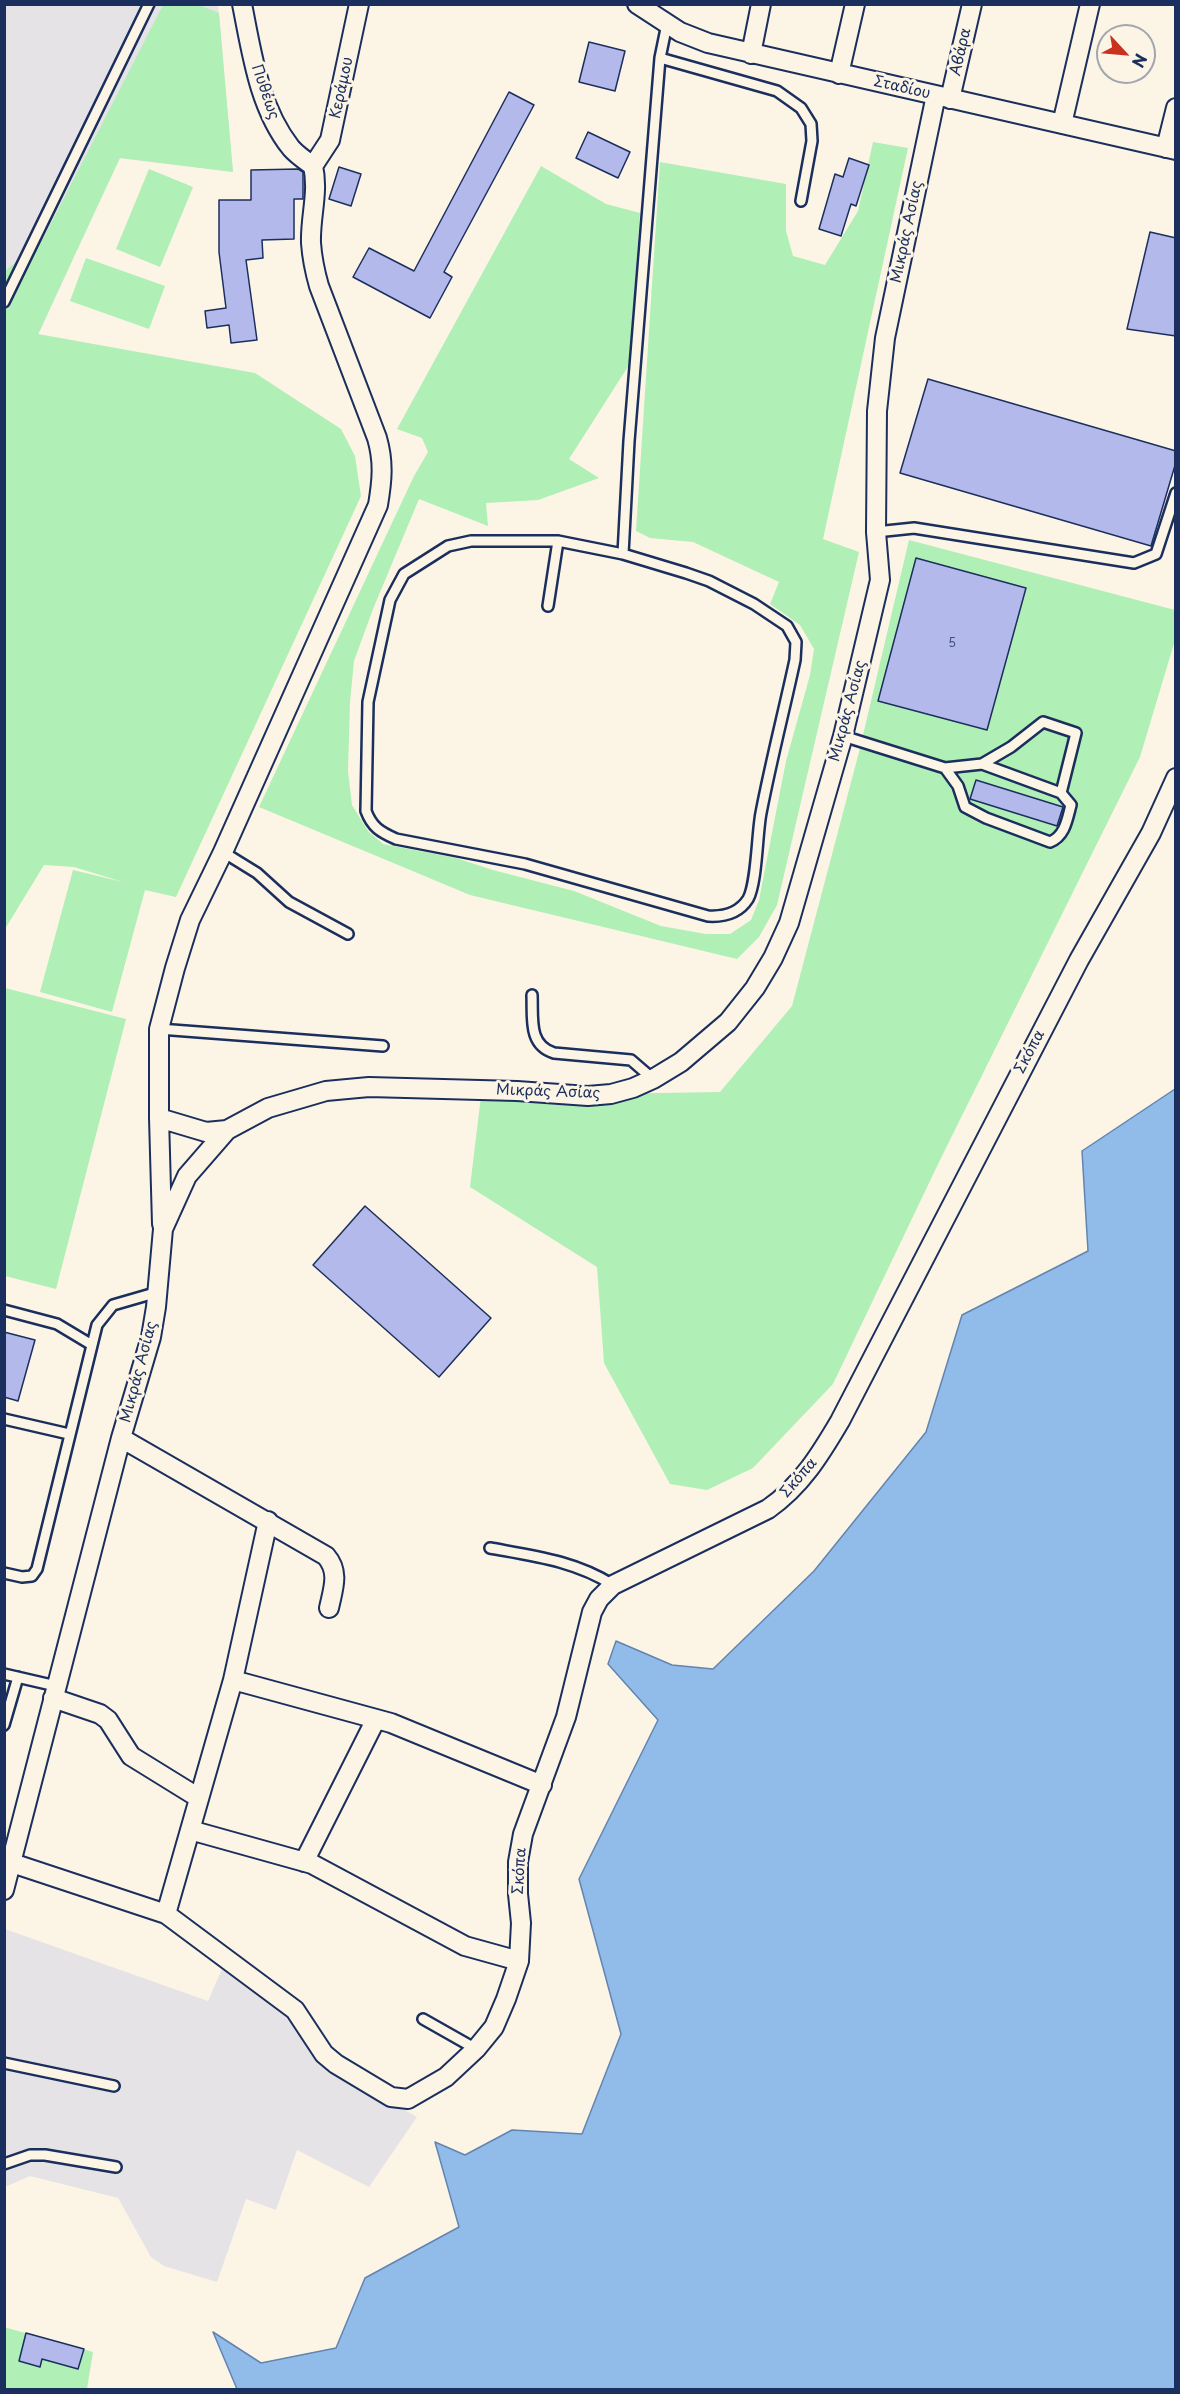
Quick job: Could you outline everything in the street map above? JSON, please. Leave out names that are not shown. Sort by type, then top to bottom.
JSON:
[{"type":"street","name":"Πυθέως","points":[[242,4],[262,92],[273,120],[292,150],[313,166]]},
{"type":"street","name":"Κεράμου","points":[[313,166],[330,140],[359,4]]},
{"type":"street","name":"Σταδίου","points":[[637,4],[663,16],[700,41],[1171,149]]},
{"type":"street","points":[[751,54],[761,4]]},
{"type":"street","points":[[839,74],[855,4]]},
{"type":"street","name":"Αβάρα","points":[[943,97],[972,4]]},
{"type":"street","points":[[1062,124],[1090,4]]},
{"type":"street","name":"Μικράς Ασίας","points":[[4,1890],[121,1438],[151,1337],[158,1292],[163,1229],[187,1176],[227,1130],[268,1108],[326,1091],[369,1087],[517,1091],[588,1096],[611,1094],[653,1079],[681,1062],[728,1022],[773,958],[789,923],[843,736],[880,580],[876,532],[876,411],[885,338],[943,97]]},
{"type":"street","points":[[1171,149],[1176,108]]},
{"type":"street","points":[[163,1229],[159,1029],[164,1005],[190,920],[223,852],[378,505],[382,481],[383,459],[377,438],[319,286],[314,267],[311,242],[316,180],[313,166]]},
{"type":"street","name":"Σκόπα","points":[[166,1914],[295,2010],[324,2054],[336,2064],[391,2097],[408,2099],[446,2077],[476,2049],[494,2027],[519,1961],[521,1923],[518,1862],[524,1834],[566,1717],[592,1612],[599,1599],[613,1585],[755,1517],[783,1499],[809,1470],[840,1421],[1079,960],[1151,833],[1176,778]]},
{"type":"street","points":[[159,1118],[206,1132],[227,1130]]},
{"type":"street","points":[[121,1438],[326,1556],[332,1564],[335,1577],[329,1608]]},
{"type":"street","points":[[12,1863],[166,1914],[233,1680],[268,1521]]},
{"type":"street","points":[[233,1680],[410,1730],[542,1785]]},
{"type":"street","points":[[55,1692],[100,1714],[108,1720],[131,1756],[199,1798]]},
{"type":"street","points":[[304,1862],[376,1719]]},
{"type":"street","points":[[190,1830],[312,1864],[465,1946],[519,1961]]},
{"type":"lane","points":[[4,302],[149,4]]},
{"type":"lane","points":[[623,554],[629,441],[663,16]]},
{"type":"lane","points":[[660,58],[777,91],[801,108],[811,124],[812,141],[801,201]]},
{"type":"lane","points":[[876,532],[914,528],[1134,563],[1156,554],[1176,493]]},
{"type":"lane","points":[[471,541],[558,541],[623,554],[709,581],[754,604],[788,626],[796,642],[795,660],[761,814],[748,898],[736,911],[723,917],[708,916],[525,864],[396,839],[379,831],[371,823],[366,811],[368,702],[390,600],[404,574],[448,546],[471,541]]},
{"type":"lane","points":[[548,606],[558,541]]},
{"type":"lane","points":[[843,736],[945,768],[982,764],[1011,747],[1043,722],[1076,733],[1061,793]]},
{"type":"lane","points":[[945,768],[958,786],[965,807],[986,818],[1050,842],[1058,839],[1066,825],[1071,805],[1061,793],[982,764]]},
{"type":"lane","points":[[223,852],[257,873],[289,902],[348,933]]},
{"type":"lane","points":[[532,995],[534,1033],[539,1046],[554,1053],[631,1060],[653,1079]]},
{"type":"lane","points":[[159,1029],[383,1046]]},
{"type":"lane","points":[[4,1573],[22,1577],[32,1576],[37,1569],[97,1325],[113,1305],[158,1292]]},
{"type":"lane","points":[[4,1310],[57,1324],[92,1345]]},
{"type":"lane","points":[[4,1419],[69,1434]]},
{"type":"lane","points":[[490,1548],[566,1563],[593,1572],[613,1585]]},
{"type":"lane","points":[[4,1674],[18,1677],[55,1692]]},
{"type":"lane","points":[[4,1725],[18,1677]]},
{"type":"lane","points":[[423,2019],[476,2049]]},
{"type":"lane","points":[[4,2063],[114,2086]]},
{"type":"lane","points":[[4,2164],[30,2155],[45,2155],[116,2167]]},
{"type":"shaded area","points":[[5,5],[218,5],[233,172],[119,158],[5,408]]},
{"type":"shaded area","points":[[5,1929],[208,2001],[222,1969],[287,2009],[305,2043],[329,2065],[417,2117],[369,2187],[297,2150],[276,2210],[246,2199],[217,2282],[164,2266],[151,2257],[118,2198],[30,2176],[5,2187]]},
{"type":"green space","points":[[163,5],[199,5],[219,13],[233,172],[120,158],[38,334],[255,373],[341,429],[355,456],[361,496],[176,897],[145,890],[112,1012],[40,992],[73,870],[123,882],[74,867],[44,865],[5,929],[4,272],[43,239]]},
{"type":"green space","points":[[873,142],[908,148],[823,539],[859,552],[777,905],[759,937],[737,959],[470,895],[259,807],[414,476],[428,452],[422,438],[397,429],[541,166],[606,204],[640,213],[629,365],[569,459],[599,478],[538,500],[486,503],[488,526],[419,499],[354,661],[348,771],[352,805],[368,831],[383,844],[456,858],[574,891],[661,926],[706,934],[730,934],[751,920],[759,900],[786,761],[810,675],[814,649],[800,625],[770,604],[779,582],[693,542],[650,538],[636,531],[660,162],[786,184],[786,231],[793,256],[825,265],[858,211]]},
{"type":"green space","points":[[149,169],[193,187],[160,267],[116,249]]},
{"type":"green space","points":[[86,258],[165,286],[149,329],[70,301]]},
{"type":"green space","points":[[909,540],[1175,610],[1175,640],[1140,757],[940,1160],[833,1384],[753,1468],[707,1490],[670,1484],[604,1363],[597,1267],[470,1187],[481,1096],[720,1092],[792,1006],[859,752]]},
{"type":"green space","points":[[5,988],[126,1019],[56,1289],[5,1276]]},
{"type":"green space","points":[[4,2327],[93,2352],[87,2389],[5,2389]]},
{"type":"water","points":[[1175,1089],[1175,2389],[237,2389],[213,2332],[261,2363],[336,2348],[365,2278],[459,2227],[435,2142],[465,2155],[512,2130],[582,2134],[621,2034],[579,1879],[658,1720],[608,1664],[616,1641],[672,1665],[713,1669],[814,1571],[926,1432],[962,1315],[1088,1251],[1082,1151]]},
{"type":"building","points":[[589,42],[625,51],[615,91],[579,82]]},
{"type":"building","points":[[509,92],[534,105],[444,272],[452,277],[430,318],[353,277],[369,248],[414,271]]},
{"type":"building","points":[[588,132],[630,152],[618,178],[576,158]]},
{"type":"building","points":[[849,158],[869,165],[856,206],[851,204],[841,236],[819,229],[835,174],[843,177]]},
{"type":"building","points":[[339,167],[361,174],[351,206],[329,199]]},
{"type":"building","points":[[298,169],[303,172],[303,199],[294,199],[294,239],[262,240],[263,258],[246,260],[257,340],[231,343],[229,325],[207,328],[205,311],[226,308],[219,252],[219,200],[251,200],[251,170]]},
{"type":"building","points":[[1150,232],[1176,238],[1176,336],[1127,329]]},
{"type":"building","points":[[928,379],[1176,451],[1176,462],[1151,546],[900,473]]},
{"type":"building","points":[[916,558],[1026,588],[987,730],[878,701]]},
{"type":"building","points":[[976,780],[1063,807],[1057,826],[970,799]]},
{"type":"building","points":[[365,1206],[491,1318],[439,1377],[313,1265]]},
{"type":"building","points":[[4,1332],[35,1340],[18,1401],[4,1397]]},
{"type":"building","points":[[26,2333],[84,2349],[78,2369],[42,2359],[40,2367],[19,2361]]}]
